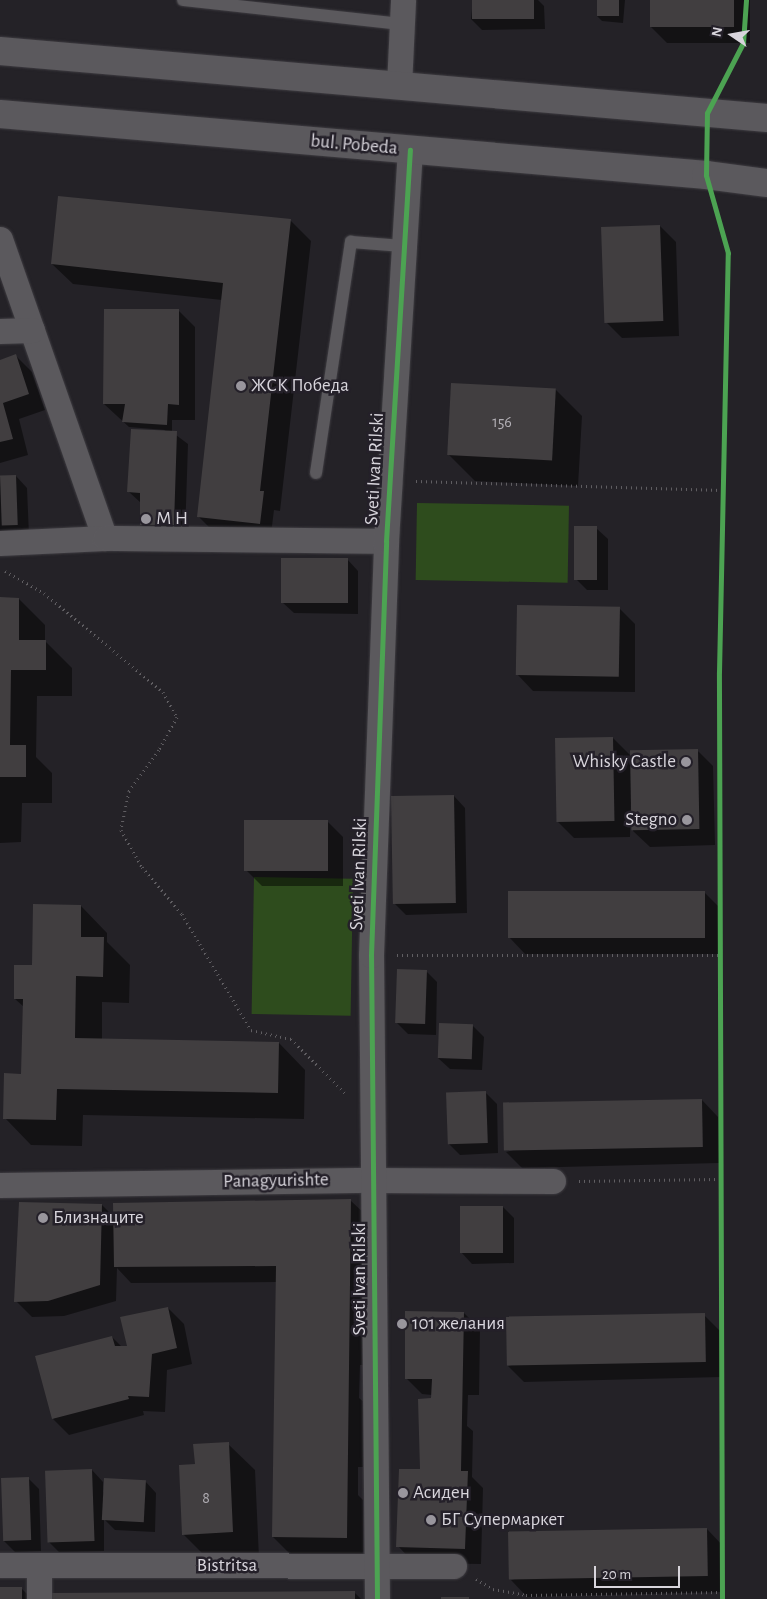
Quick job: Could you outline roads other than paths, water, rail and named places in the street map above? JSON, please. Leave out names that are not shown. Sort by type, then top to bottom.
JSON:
[{"type":"main road","points":[[0,51],[767,118]]},
{"type":"main road","name":"bul. Pobeda","points":[[0,114],[706,175],[767,184]]},
{"type":"street","points":[[399,86],[403,12]]},
{"type":"street","name":"Sveti Ivan Rilski","points":[[377,1599],[371,955],[386,541],[410,150]]},
{"type":"street","points":[[0,239],[105,538]]},
{"type":"street","points":[[0,331],[32,330]]},
{"type":"street","points":[[0,543],[105,538],[386,541]]},
{"type":"street","name":"Panagyurishte","points":[[0,1185],[374,1180],[553,1181]]},
{"type":"street","name":"Bistritsa","points":[[0,1565],[454,1566]]},
{"type":"street","points":[[39,1565],[40,1599]]},
{"type":"lane","points":[[183,0],[403,12]]},
{"type":"lane","points":[[316,473],[352,242],[403,246]]},
{"type":"place","name":"ЖСК Победа","points":[[241,386]]},
{"type":"place","name":"М Н","points":[[146,519]]},
{"type":"place","name":"Whisky Castle","points":[[686,762]]},
{"type":"place","name":"Stegno","points":[[687,820]]},
{"type":"place","name":"Близнаците","points":[[43,1218]]},
{"type":"place","name":"101 желания","points":[[402,1324]]},
{"type":"place","name":"Асиден","points":[[403,1493]]},
{"type":"place","name":"БГ Супермаркет","points":[[431,1520]]}]
